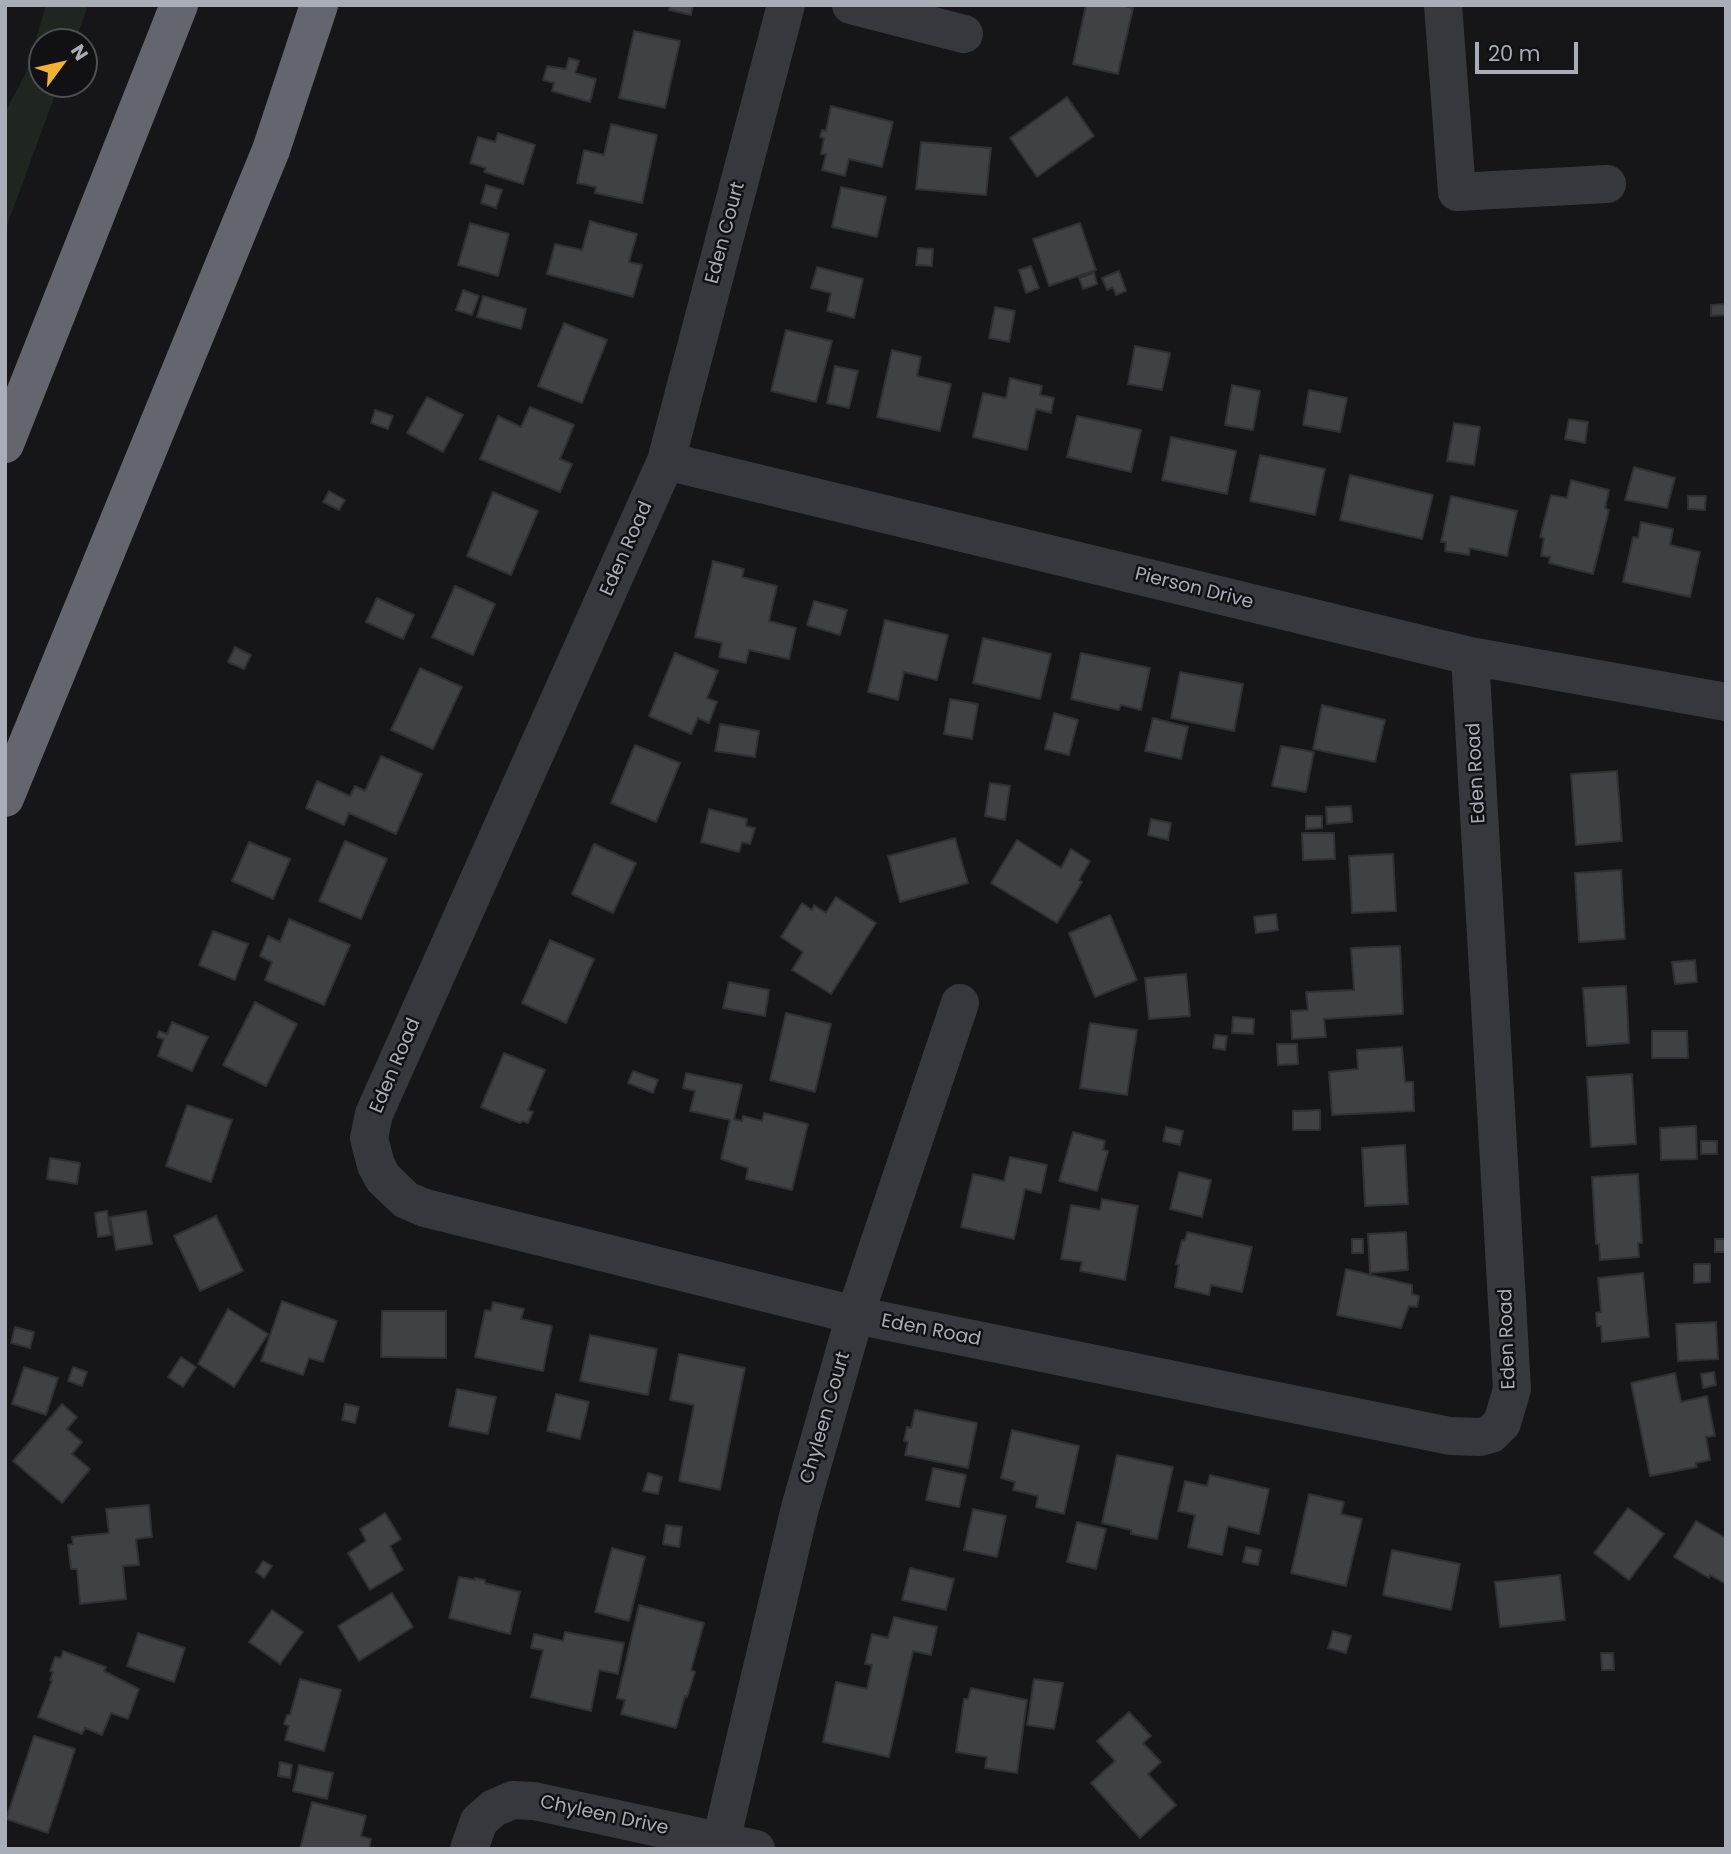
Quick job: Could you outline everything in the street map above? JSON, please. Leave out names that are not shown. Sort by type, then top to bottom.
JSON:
[{"type":"highway","points":[[5,444],[179,5]]},
{"type":"highway","points":[[5,798],[271,150],[319,5]]},
{"type":"street","name":"Eden Court","points":[[666,461],[786,5]]},
{"type":"street","points":[[851,5],[964,34]]},
{"type":"street","points":[[1443,5],[1457,192],[1607,184]]},
{"type":"street","name":"Pierson Drive","points":[[666,461],[1470,656],[1726,702]]},
{"type":"street","name":"Eden Road","points":[[666,461],[374,1114],[369,1138],[376,1166],[383,1178],[406,1200],[425,1208],[855,1315],[1450,1436],[1480,1437],[1491,1434],[1502,1423],[1513,1390],[1470,656]]},
{"type":"street","name":"Chyleen Court","points":[[738,1845],[800,1508],[855,1315],[960,1003]]},
{"type":"street","name":"Chyleen Drive","points":[[470,1845],[479,1821],[494,1808],[513,1801],[534,1801],[738,1845]]},
{"type":"shaded area","points":[[46,5],[88,5],[80,28],[39,28]]},
{"type":"shaded area","points":[[28,65],[28,98],[54,98],[5,231],[5,112]]},
{"type":"building","points":[[670,5],[693,5],[691,15],[669,10]]},
{"type":"building","points":[[1086,5],[1121,5],[1133,8],[1118,74],[1073,64]]},
{"type":"building","points":[[634,31],[680,41],[665,108],[619,98]]},
{"type":"building","points":[[569,58],[579,61],[575,73],[596,79],[590,102],[552,91],[554,83],[543,80],[547,66],[566,69]]},
{"type":"building","points":[[1067,97],[1094,136],[1037,177],[1010,138]]},
{"type":"building","points":[[831,106],[893,122],[882,167],[849,159],[845,176],[822,170],[826,154],[821,154],[824,138],[820,137],[822,130],[826,131]]},
{"type":"building","points":[[611,124],[657,135],[642,203],[595,193],[596,187],[577,183],[584,150],[604,155]]},
{"type":"building","points":[[498,133],[535,145],[523,184],[484,172],[486,168],[470,163],[478,137],[495,142]]},
{"type":"building","points":[[921,142],[991,148],[986,195],[916,189]]},
{"type":"building","points":[[486,185],[502,190],[496,208],[481,203]]},
{"type":"building","points":[[841,187],[886,197],[877,237],[832,227]]},
{"type":"building","points":[[590,221],[637,234],[629,262],[642,265],[633,297],[547,274],[555,244],[582,250]]},
{"type":"building","points":[[470,223],[509,234],[498,276],[458,265]]},
{"type":"building","points":[[1080,223],[1096,270],[1049,286],[1033,239]]},
{"type":"building","points":[[918,248],[933,249],[932,266],[916,265]]},
{"type":"building","points":[[1031,266],[1039,288],[1026,293],[1019,270]]},
{"type":"building","points":[[817,267],[863,279],[854,318],[827,311],[831,293],[811,288]]},
{"type":"building","points":[[1119,271],[1126,291],[1116,295],[1113,287],[1107,290],[1102,278]]},
{"type":"building","points":[[1094,273],[1097,284],[1083,289],[1079,278]]},
{"type":"building","points":[[463,290],[479,296],[472,315],[456,310]]},
{"type":"building","points":[[483,296],[526,309],[521,329],[477,317]]},
{"type":"building","points":[[1726,304],[1726,315],[1711,316],[1711,305]]},
{"type":"building","points":[[995,307],[1015,311],[1009,342],[989,338]]},
{"type":"building","points":[[564,323],[607,340],[582,403],[538,386]]},
{"type":"building","points":[[786,330],[832,341],[816,402],[771,391]]},
{"type":"building","points":[[1135,346],[1170,353],[1162,390],[1128,384]]},
{"type":"building","points":[[892,350],[921,357],[917,376],[951,384],[940,431],[877,417]]},
{"type":"building","points":[[835,366],[858,371],[849,408],[827,403]]},
{"type":"building","points":[[1010,378],[1042,386],[1040,395],[1054,398],[1051,413],[1036,409],[1027,450],[973,437],[983,393],[1006,398]]},
{"type":"building","points":[[1232,385],[1260,391],[1253,430],[1225,425]]},
{"type":"building","points":[[1309,390],[1347,398],[1340,432],[1303,425]]},
{"type":"building","points":[[427,397],[463,415],[443,452],[407,433]]},
{"type":"building","points":[[530,407],[574,425],[560,459],[572,464],[560,492],[480,459],[498,416],[521,427]]},
{"type":"building","points":[[375,410],[393,416],[388,429],[371,423]]},
{"type":"building","points":[[1077,416],[1141,430],[1131,472],[1067,457]]},
{"type":"building","points":[[1569,419],[1588,422],[1585,443],[1565,439]]},
{"type":"building","points":[[1454,423],[1480,427],[1474,465],[1447,461]]},
{"type":"building","points":[[1171,437],[1236,451],[1227,494],[1162,480]]},
{"type":"building","points":[[1260,455],[1325,469],[1315,515],[1250,501]]},
{"type":"building","points":[[1634,467],[1675,478],[1667,508],[1625,500]]},
{"type":"building","points":[[1350,475],[1433,495],[1422,539],[1340,520]]},
{"type":"building","points":[[1571,480],[1609,490],[1605,508],[1609,510],[1593,574],[1549,563],[1550,557],[1541,556],[1544,538],[1540,537],[1551,495],[1567,498]]},
{"type":"building","points":[[329,491],[345,500],[339,510],[323,502]]},
{"type":"building","points":[[493,492],[538,511],[511,575],[467,556]]},
{"type":"building","points":[[1451,496],[1517,511],[1507,556],[1470,548],[1469,555],[1445,551],[1446,542],[1441,542]]},
{"type":"building","points":[[1688,496],[1706,496],[1705,510],[1688,509]]},
{"type":"building","points":[[1641,522],[1673,529],[1670,545],[1700,552],[1690,597],[1623,582],[1633,537],[1638,538]]},
{"type":"building","points":[[713,561],[744,569],[742,577],[777,586],[769,621],[796,628],[789,659],[749,650],[746,663],[719,657],[722,643],[695,637]]},
{"type":"building","points":[[455,586],[495,604],[473,655],[432,637]]},
{"type":"building","points":[[377,598],[414,615],[403,639],[366,622]]},
{"type":"building","points":[[814,601],[847,610],[840,635],[807,625]]},
{"type":"building","points":[[885,620],[948,635],[937,680],[904,672],[898,700],[868,692]]},
{"type":"building","points":[[983,638],[1051,654],[1040,699],[973,683]]},
{"type":"building","points":[[235,647],[251,655],[244,669],[228,662]]},
{"type":"building","points":[[675,653],[718,671],[707,698],[717,702],[709,723],[698,718],[691,734],[649,716]]},
{"type":"building","points":[[1081,653],[1150,668],[1141,710],[1121,705],[1119,710],[1071,699]]},
{"type":"building","points":[[420,668],[462,687],[433,749],[391,730]]},
{"type":"building","points":[[1180,672],[1243,684],[1234,731],[1171,718]]},
{"type":"building","points":[[950,699],[978,704],[972,739],[944,734]]},
{"type":"building","points":[[1322,705],[1385,720],[1375,762],[1313,749]]},
{"type":"building","points":[[1054,713],[1078,720],[1069,755],[1045,749]]},
{"type":"building","points":[[1153,718],[1188,727],[1181,759],[1145,751]]},
{"type":"building","points":[[720,724],[759,731],[755,757],[715,751]]},
{"type":"building","points":[[635,745],[680,763],[656,822],[611,803]]},
{"type":"building","points":[[1281,746],[1314,752],[1306,792],[1272,786]]},
{"type":"building","points":[[381,756],[422,774],[396,834],[349,813],[344,825],[306,808],[317,781],[350,796],[355,786],[365,791]]},
{"type":"building","points":[[1617,771],[1622,841],[1576,845],[1571,774]]},
{"type":"building","points":[[990,783],[1010,786],[1005,820],[985,816]]},
{"type":"building","points":[[1351,806],[1352,822],[1327,824],[1326,807]]},
{"type":"building","points":[[709,809],[747,819],[746,826],[755,828],[750,844],[742,842],[739,852],[701,842]]},
{"type":"building","points":[[1306,816],[1322,816],[1322,828],[1306,829]]},
{"type":"building","points":[[1151,819],[1171,823],[1168,840],[1148,835]]},
{"type":"building","points":[[1302,833],[1334,833],[1335,859],[1303,860]]},
{"type":"building","points":[[955,838],[968,883],[900,902],[888,856]]},
{"type":"building","points":[[1017,840],[1061,868],[1071,849],[1090,861],[1079,880],[1082,882],[1057,923],[991,883]]},
{"type":"building","points":[[345,841],[387,859],[361,919],[319,901]]},
{"type":"building","points":[[249,842],[290,859],[273,899],[232,881]]},
{"type":"building","points":[[594,844],[636,863],[613,913],[572,894]]},
{"type":"building","points":[[1393,854],[1396,911],[1352,913],[1349,856]]},
{"type":"building","points":[[1621,870],[1625,939],[1579,942],[1575,873]]},
{"type":"building","points":[[836,897],[876,923],[831,994],[792,970],[803,952],[781,937],[802,903],[812,910],[814,905],[826,913]]},
{"type":"building","points":[[1276,914],[1278,930],[1256,933],[1254,917]]},
{"type":"building","points":[[1110,915],[1137,980],[1095,997],[1069,933]]},
{"type":"building","points":[[289,919],[350,945],[324,1005],[265,980],[272,962],[260,956],[268,936],[280,942]]},
{"type":"building","points":[[213,931],[248,944],[235,980],[199,965]]},
{"type":"building","points":[[550,940],[594,959],[566,1023],[522,1003]]},
{"type":"building","points":[[1400,946],[1403,1014],[1324,1019],[1326,1037],[1292,1039],[1291,1011],[1308,1010],[1306,992],[1354,990],[1351,948]]},
{"type":"building","points":[[1695,960],[1697,982],[1675,984],[1672,962]]},
{"type":"building","points":[[1186,974],[1190,1016],[1149,1019],[1145,978]]},
{"type":"building","points":[[729,982],[769,990],[765,1016],[723,1008]]},
{"type":"building","points":[[1626,986],[1629,1043],[1587,1046],[1583,988]]},
{"type":"building","points":[[255,1002],[297,1024],[266,1086],[223,1065]]},
{"type":"building","points":[[786,1013],[831,1024],[815,1092],[770,1080]]},
{"type":"building","points":[[1233,1017],[1254,1019],[1253,1034],[1232,1033]]},
{"type":"building","points":[[172,1022],[208,1037],[192,1071],[158,1056],[164,1039],[157,1037],[159,1031],[167,1034]]},
{"type":"building","points":[[1090,1023],[1137,1030],[1127,1095],[1080,1088]]},
{"type":"building","points":[[1652,1031],[1687,1031],[1688,1058],[1652,1058]]},
{"type":"building","points":[[1215,1035],[1227,1036],[1225,1050],[1213,1048]]},
{"type":"building","points":[[1277,1044],[1297,1044],[1298,1064],[1278,1065]]},
{"type":"building","points":[[1402,1047],[1405,1082],[1413,1082],[1414,1111],[1332,1115],[1329,1072],[1358,1069],[1357,1050]]},
{"type":"building","points":[[504,1053],[545,1070],[528,1110],[533,1112],[528,1123],[520,1123],[481,1107]]},
{"type":"building","points":[[633,1071],[658,1080],[653,1093],[628,1083]]},
{"type":"building","points":[[686,1073],[742,1085],[734,1119],[742,1121],[743,1116],[762,1121],[764,1113],[808,1124],[792,1190],[746,1179],[748,1168],[721,1159],[730,1120],[690,1111],[695,1091],[683,1088]]},
{"type":"building","points":[[1632,1074],[1636,1144],[1591,1147],[1587,1077]]},
{"type":"building","points":[[187,1105],[232,1120],[211,1182],[166,1166]]},
{"type":"building","points":[[1320,1110],[1320,1130],[1293,1130],[1293,1111]]},
{"type":"building","points":[[1696,1126],[1697,1159],[1661,1160],[1660,1128]]},
{"type":"building","points":[[1166,1127],[1183,1131],[1180,1145],[1163,1141]]},
{"type":"building","points":[[1073,1132],[1105,1141],[1103,1150],[1108,1151],[1097,1191],[1059,1181]]},
{"type":"building","points":[[1701,1141],[1717,1141],[1717,1154],[1701,1154]]},
{"type":"building","points":[[1405,1145],[1408,1204],[1365,1206],[1362,1148]]},
{"type":"building","points":[[1010,1157],[1047,1165],[1041,1193],[1025,1189],[1014,1239],[961,1227],[973,1174],[1004,1181]]},
{"type":"building","points":[[50,1158],[80,1163],[77,1184],[47,1179]]},
{"type":"building","points":[[1179,1172],[1211,1180],[1202,1217],[1170,1209]]},
{"type":"building","points":[[1638,1174],[1642,1243],[1638,1243],[1639,1257],[1600,1260],[1599,1244],[1596,1244],[1592,1177]]},
{"type":"building","points":[[1102,1199],[1138,1206],[1125,1280],[1080,1271],[1082,1262],[1061,1259],[1071,1205],[1100,1210]]},
{"type":"building","points":[[107,1211],[111,1235],[98,1237],[95,1213]]},
{"type":"building","points":[[146,1211],[152,1244],[116,1250],[110,1217]]},
{"type":"building","points":[[216,1216],[243,1271],[200,1291],[174,1236]]},
{"type":"building","points":[[1187,1232],[1252,1247],[1242,1292],[1211,1285],[1209,1295],[1175,1287],[1179,1265],[1176,1264],[1182,1240],[1185,1241]]},
{"type":"building","points":[[1406,1232],[1408,1270],[1370,1273],[1368,1234]]},
{"type":"building","points":[[1352,1239],[1363,1239],[1363,1253],[1352,1253]]},
{"type":"building","points":[[1715,1239],[1726,1239],[1726,1252],[1715,1252]]},
{"type":"building","points":[[1694,1264],[1710,1264],[1710,1282],[1694,1283]]},
{"type":"building","points":[[1346,1269],[1412,1285],[1412,1294],[1419,1296],[1417,1307],[1409,1306],[1401,1328],[1337,1315]]},
{"type":"building","points":[[1643,1273],[1649,1337],[1602,1342],[1601,1326],[1597,1326],[1596,1313],[1601,1312],[1598,1278]]},
{"type":"building","points":[[282,1301],[337,1321],[323,1362],[309,1358],[303,1375],[261,1361]]},
{"type":"building","points":[[493,1302],[524,1309],[521,1319],[552,1326],[543,1371],[475,1357],[485,1310],[491,1311]]},
{"type":"building","points":[[228,1309],[268,1334],[234,1387],[198,1364]]},
{"type":"building","points":[[382,1311],[446,1311],[446,1358],[381,1357]]},
{"type":"building","points":[[1716,1322],[1718,1359],[1678,1361],[1676,1324]]},
{"type":"building","points":[[15,1327],[34,1332],[30,1348],[11,1343]]},
{"type":"building","points":[[590,1335],[657,1349],[648,1395],[580,1381]]},
{"type":"building","points":[[679,1354],[745,1368],[720,1490],[679,1481],[694,1405],[670,1400]]},
{"type":"building","points":[[181,1357],[196,1367],[183,1387],[168,1377]]},
{"type":"building","points":[[24,1367],[58,1378],[46,1415],[12,1404]]},
{"type":"building","points":[[73,1367],[87,1372],[82,1386],[68,1381]]},
{"type":"building","points":[[1714,1372],[1716,1385],[1703,1388],[1701,1374]]},
{"type":"building","points":[[1675,1373],[1681,1402],[1707,1396],[1715,1436],[1706,1437],[1710,1460],[1696,1463],[1697,1467],[1650,1476],[1631,1383]]},
{"type":"building","points":[[457,1389],[496,1397],[488,1434],[449,1426]]},
{"type":"building","points":[[556,1394],[589,1402],[580,1439],[547,1431]]},
{"type":"building","points":[[62,1404],[77,1417],[67,1429],[82,1442],[72,1454],[90,1469],[62,1503],[13,1461]]},
{"type":"building","points":[[345,1404],[359,1407],[355,1423],[342,1420]]},
{"type":"building","points":[[915,1410],[977,1423],[968,1468],[905,1455],[907,1427],[911,1428]]},
{"type":"building","points":[[1012,1430],[1079,1446],[1064,1514],[1036,1507],[1038,1496],[1013,1490],[1015,1482],[1001,1478]]},
{"type":"building","points":[[1117,1455],[1173,1467],[1157,1539],[1131,1534],[1131,1530],[1102,1523]]},
{"type":"building","points":[[933,1468],[966,1475],[959,1507],[926,1500]]},
{"type":"building","points":[[648,1473],[662,1477],[658,1494],[643,1491]]},
{"type":"building","points":[[1210,1475],[1269,1489],[1259,1534],[1228,1526],[1222,1555],[1188,1547],[1195,1515],[1178,1511],[1185,1481],[1207,1486]]},
{"type":"building","points":[[1309,1494],[1344,1502],[1341,1514],[1362,1519],[1346,1586],[1291,1573]]},
{"type":"building","points":[[149,1505],[152,1537],[136,1539],[139,1565],[123,1566],[126,1599],[80,1604],[77,1569],[71,1569],[68,1545],[73,1544],[72,1537],[109,1533],[106,1509]]},
{"type":"building","points":[[1628,1508],[1664,1534],[1629,1580],[1594,1553]]},
{"type":"building","points":[[973,1509],[1006,1516],[997,1557],[964,1550]]},
{"type":"building","points":[[385,1513],[401,1539],[390,1546],[403,1570],[370,1590],[348,1553],[366,1541],[360,1529]]},
{"type":"building","points":[[1696,1521],[1726,1538],[1726,1584],[1710,1575],[1709,1578],[1674,1557]]},
{"type":"building","points":[[1077,1522],[1106,1529],[1096,1569],[1067,1562]]},
{"type":"building","points":[[666,1525],[682,1527],[679,1547],[663,1544]]},
{"type":"building","points":[[1246,1547],[1261,1550],[1258,1565],[1243,1562]]},
{"type":"building","points":[[612,1548],[645,1557],[629,1621],[595,1612]]},
{"type":"building","points":[[1392,1550],[1460,1564],[1451,1610],[1383,1595]]},
{"type":"building","points":[[263,1561],[272,1566],[264,1578],[256,1572]]},
{"type":"building","points":[[910,1568],[954,1579],[946,1610],[902,1600]]},
{"type":"building","points":[[1560,1575],[1565,1620],[1500,1627],[1495,1582]]},
{"type":"building","points":[[459,1577],[485,1580],[485,1583],[520,1592],[510,1634],[449,1618]]},
{"type":"building","points":[[392,1593],[413,1627],[359,1661],[338,1626]]},
{"type":"building","points":[[639,1605],[704,1623],[691,1670],[695,1672],[676,1728],[621,1714],[625,1700],[617,1698]]},
{"type":"building","points":[[272,1610],[303,1632],[280,1664],[249,1642]]},
{"type":"building","points":[[894,1617],[937,1627],[931,1655],[913,1651],[889,1757],[823,1742],[836,1682],[867,1689],[872,1665],[865,1664],[872,1634],[888,1638]]},
{"type":"building","points":[[1333,1631],[1351,1636],[1346,1653],[1328,1648]]},
{"type":"building","points":[[565,1632],[624,1643],[618,1674],[599,1670],[591,1711],[531,1697],[543,1650],[531,1648],[534,1634],[563,1641]]},
{"type":"building","points":[[138,1633],[185,1648],[174,1682],[127,1666]]},
{"type":"building","points":[[63,1651],[106,1667],[104,1671],[139,1689],[128,1719],[111,1713],[102,1735],[85,1728],[82,1734],[38,1717],[52,1681],[53,1672],[50,1671],[55,1657],[61,1658]]},
{"type":"building","points":[[1601,1653],[1613,1653],[1614,1670],[1602,1670]]},
{"type":"building","points":[[300,1679],[341,1690],[324,1751],[285,1740],[289,1726],[284,1724],[287,1715],[290,1715]]},
{"type":"building","points":[[1034,1679],[1063,1683],[1054,1729],[1027,1725]]},
{"type":"building","points":[[971,1688],[1027,1700],[1017,1773],[985,1768],[987,1757],[956,1752],[964,1699],[968,1699]]},
{"type":"building","points":[[1129,1712],[1151,1736],[1143,1743],[1161,1762],[1148,1774],[1176,1805],[1140,1838],[1091,1783],[1115,1761],[1097,1741]]},
{"type":"building","points":[[34,1736],[75,1749],[48,1833],[6,1819]]},
{"type":"building","points":[[280,1762],[292,1765],[290,1778],[278,1776]]},
{"type":"building","points":[[299,1765],[333,1773],[327,1799],[293,1791]]},
{"type":"building","points":[[312,1802],[366,1816],[361,1836],[371,1839],[369,1849],[300,1849]]}]
